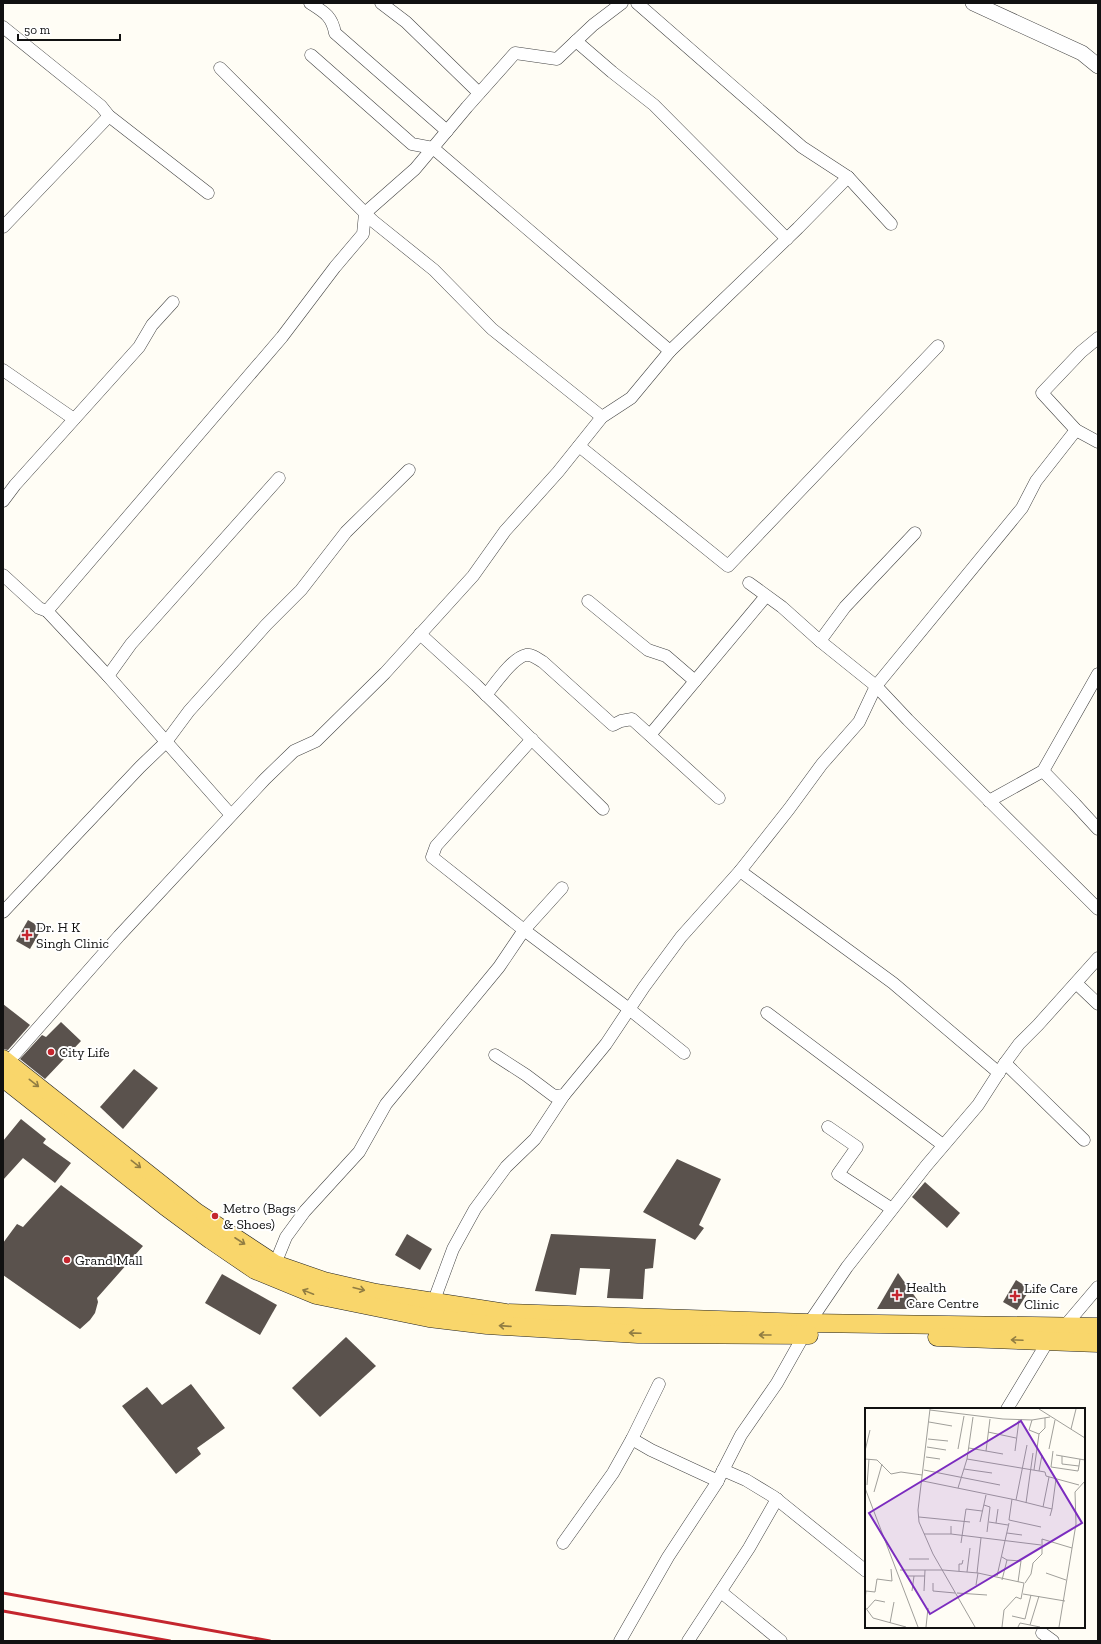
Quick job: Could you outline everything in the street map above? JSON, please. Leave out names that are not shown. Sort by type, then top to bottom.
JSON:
[{"type":"main road","points":[[5,1066],[196,1212],[275,1264],[339,1284],[376,1293],[433,1303],[506,1313],[926,1336],[1098,1343]]},
{"type":"main road","points":[[5,1066],[165,1206],[211,1240],[255,1270],[316,1295],[429,1318],[487,1325],[638,1334],[806,1329],[1098,1327]]},
{"type":"street","points":[[310,3],[322,11],[333,22],[335,33],[447,131]]},
{"type":"street","points":[[382,3],[406,22],[479,93]]},
{"type":"street","points":[[47,611],[282,337],[335,267],[363,234],[366,213],[415,169],[515,53],[557,59],[593,25],[622,3]]},
{"type":"street","points":[[637,3],[802,147],[848,177],[891,224]]},
{"type":"street","points":[[973,3],[1082,53],[1098,66]]},
{"type":"street","points":[[3,27],[101,106],[109,116],[208,193]]},
{"type":"street","points":[[576,41],[654,105],[787,239]]},
{"type":"street","points":[[311,55],[412,144],[433,148],[670,351]]},
{"type":"street","points":[[220,68],[373,221],[434,270],[492,329],[602,417]]},
{"type":"street","points":[[3,227],[109,116]]},
{"type":"street","points":[[5,1066],[119,936],[265,779],[294,751],[316,741],[385,673],[473,576],[505,531],[537,497],[602,417],[631,398],[670,351],[787,239],[848,177]]},
{"type":"street","points":[[3,500],[139,347],[152,325],[173,302]]},
{"type":"street","points":[[1098,338],[1081,352],[1042,393],[1076,430],[1098,442]]},
{"type":"street","points":[[579,446],[728,566],[938,346]]},
{"type":"street","points":[[3,370],[74,419]]},
{"type":"street","points":[[433,1303],[453,1249],[474,1209],[506,1167],[535,1139],[564,1095],[606,1044],[629,1008],[681,937],[740,871],[822,764],[858,722],[876,686],[1022,508],[1036,481],[1076,430]]},
{"type":"street","points":[[3,912],[129,778],[166,742],[189,711],[266,625],[300,590],[346,532],[409,470]]},
{"type":"street","points":[[108,676],[131,644],[279,478]]},
{"type":"street","points":[[820,641],[845,607],[915,533]]},
{"type":"street","points":[[3,574],[39,608],[47,611],[108,676],[231,815]]},
{"type":"street","points":[[750,583],[782,607],[820,641],[876,686],[1098,909]]},
{"type":"street","points":[[650,735],[766,596]]},
{"type":"street","points":[[588,601],[648,650],[666,656],[695,681]]},
{"type":"street","points":[[420,634],[486,695],[603,808]]},
{"type":"street","points":[[486,695],[514,662],[526,655],[535,657],[543,662],[613,725],[621,721],[632,719],[719,798]]},
{"type":"street","points":[[989,801],[1043,771],[1098,674]]},
{"type":"street","points":[[532,739],[436,846],[432,857],[524,930],[629,1008],[684,1052]]},
{"type":"street","points":[[1043,771],[1098,829]]},
{"type":"street","points":[[740,871],[892,983],[1002,1068],[1084,1140]]},
{"type":"street","points":[[275,1264],[286,1237],[305,1211],[359,1152],[386,1104],[499,968],[524,930],[562,888]]},
{"type":"street","points":[[620,1641],[668,1557],[718,1481],[741,1435],[777,1382],[806,1329],[846,1267],[943,1145],[978,1104],[1020,1044],[1098,958]]},
{"type":"street","points":[[1076,983],[1098,1004]]},
{"type":"street","points":[[767,1013],[943,1145]]},
{"type":"street","points":[[495,1055],[554,1096],[564,1095]]},
{"type":"street","points":[[828,1127],[856,1146],[838,1174],[892,1209]]},
{"type":"street","points":[[1064,1327],[1098,1287]]},
{"type":"street","points":[[1008,1408],[1048,1341]]},
{"type":"street","points":[[563,1543],[613,1473],[660,1384]]},
{"type":"street","points":[[632,1439],[651,1450],[718,1481]]},
{"type":"street","points":[[723,1470],[746,1480],[777,1499],[865,1570]]},
{"type":"street","points":[[688,1641],[749,1548],[777,1499]]},
{"type":"street","points":[[720,1592],[781,1641]]},
{"type":"street","points":[[1042,1633],[1053,1641]]},
{"type":"building","points":[[28,920],[42,928],[30,949],[16,941]]},
{"type":"building","points":[[3,1004],[30,1025],[8,1050],[3,1049]]},
{"type":"building","name":"City Life","points":[[61,1022],[81,1041],[45,1079],[20,1059],[42,1035],[46,1037]]},
{"type":"building","points":[[134,1069],[158,1088],[123,1129],[100,1107]]},
{"type":"building","points":[[21,1119],[46,1139],[43,1143],[71,1163],[55,1183],[23,1158],[3,1180],[3,1141]]},
{"type":"building","points":[[677,1159],[721,1179],[699,1225],[704,1228],[695,1240],[643,1212]]},
{"type":"building","points":[[925,1182],[960,1213],[947,1228],[912,1197]]},
{"type":"building","name":"Grand Mall","points":[[61,1185],[143,1246],[97,1298],[98,1302],[95,1313],[80,1329],[3,1275],[3,1243],[17,1224],[23,1227]]},
{"type":"building","points":[[407,1234],[432,1249],[420,1270],[395,1255]]},
{"type":"building","points":[[551,1234],[656,1239],[653,1268],[645,1269],[643,1299],[607,1298],[610,1269],[580,1268],[576,1295],[535,1291]]},
{"type":"building","points":[[898,1273],[924,1309],[877,1309]]},
{"type":"building","points":[[222,1274],[277,1305],[260,1335],[205,1303]]},
{"type":"building","points":[[1016,1280],[1030,1289],[1017,1310],[1003,1302]]},
{"type":"building","points":[[346,1337],[376,1366],[320,1417],[292,1388]]},
{"type":"building","points":[[191,1384],[225,1428],[197,1448],[201,1454],[176,1474],[122,1406],[147,1387],[162,1405]]},
{"type":"railway","points":[[3,1593],[270,1641]]},
{"type":"railway","points":[[3,1611],[170,1641]]},
{"type":"place","name":"Dr. H K Singh Clinic","points":[[27,935]]},
{"type":"place","name":"City Life","points":[[51,1052]]},
{"type":"place","name":"Metro (Bags & Shoes)","points":[[215,1216]]},
{"type":"place","name":"Grand Mall","points":[[67,1260]]},
{"type":"place","name":"Health Care Centre","points":[[897,1295]]},
{"type":"place","name":"Life Care Clinic","points":[[1015,1296]]}]
